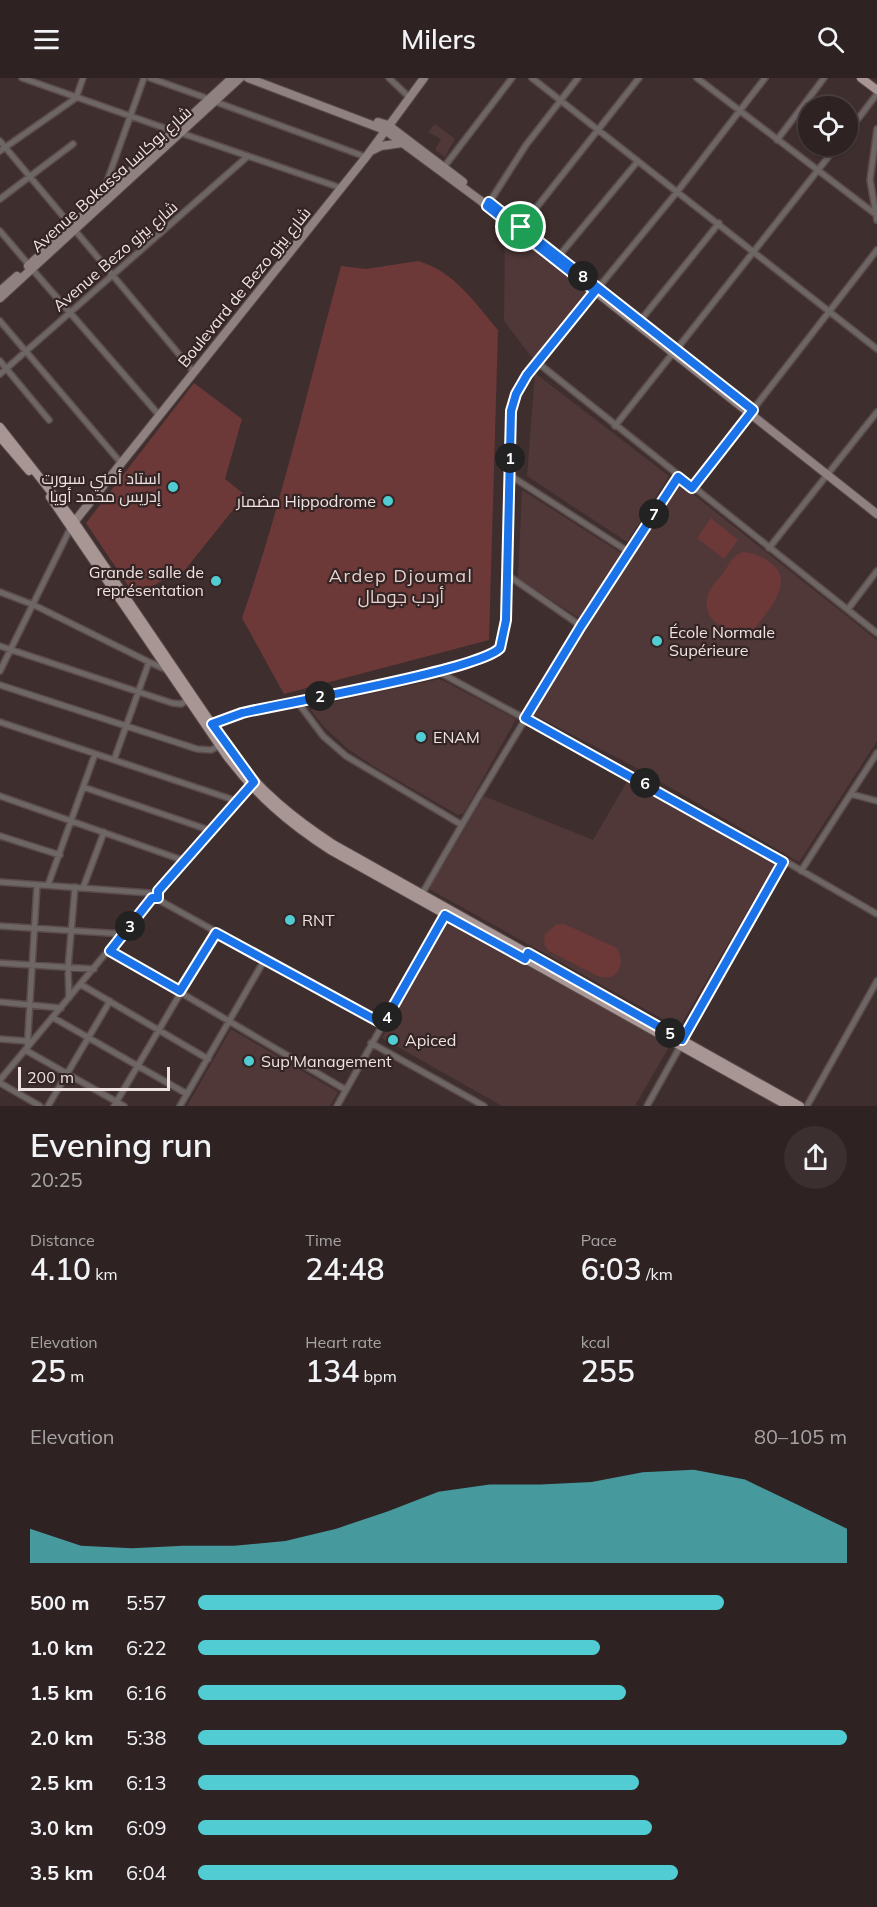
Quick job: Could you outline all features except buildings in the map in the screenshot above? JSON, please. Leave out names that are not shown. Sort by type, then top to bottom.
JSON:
[{"type":"main road","points":[[861,78],[877,90]]},
{"type":"main road","points":[[870,78],[877,84]]},
{"type":"main road","points":[[0,428],[73,524],[252,784]]},
{"type":"main road","points":[[0,437],[73,524]]},
{"type":"main road","points":[[121,596],[188,700],[210,726],[219,746],[252,784],[302,828],[447,912],[800,1106]]},
{"type":"main road","points":[[302,828],[422,894],[447,912]]},
{"type":"main road","points":[[681,1042],[788,1106]]},
{"type":"street","points":[[22,78],[341,188]]},
{"type":"street","points":[[2,149],[76,98],[83,78]]},
{"type":"street","points":[[100,199],[144,78]]},
{"type":"street","points":[[150,78],[368,154],[381,146],[403,143]]},
{"type":"street","name":"Avenue Bokassa شارع بوكاسا","points":[[212,100],[232,78]]},
{"type":"street","name":"Avenue Bokassa شارع بوكاسا","points":[[0,298],[177,132],[240,78]]},
{"type":"street","points":[[248,78],[387,128],[403,143],[521,227],[596,290],[640,321],[675,351]]},
{"type":"street","points":[[262,78],[387,128],[444,167],[829,473],[877,514]]},
{"type":"street","points":[[389,78],[409,98]]},
{"type":"street","name":"Boulevard de Bezo شارع بيزو","points":[[73,524],[368,154],[424,78]]},
{"type":"street","points":[[444,167],[512,78]]},
{"type":"street","points":[[532,78],[877,349]]},
{"type":"street","points":[[488,204],[526,145],[578,78]]},
{"type":"street","points":[[521,227],[639,78]]},
{"type":"street","points":[[697,78],[874,213]]},
{"type":"street","points":[[210,726],[242,713],[436,671],[486,656],[500,648],[506,620],[511,411],[521,384],[677,192],[765,78]]},
{"type":"street","points":[[777,140],[824,78]]},
{"type":"street","points":[[858,119],[877,94]]},
{"type":"street","points":[[872,101],[877,106]]},
{"type":"street","points":[[877,129],[870,180],[877,220]]},
{"type":"street","name":"Avenue Bokassa شارع بوكاسا","points":[[73,229],[100,199],[177,132]]},
{"type":"street","points":[[0,141],[2,149],[30,176],[194,371]]},
{"type":"street","points":[[0,199],[72,144]]},
{"type":"street","name":"Avenue Bezo شارع بيزو","points":[[0,374],[248,156]]},
{"type":"street","points":[[615,426],[829,156]]},
{"type":"street","points":[[558,256],[638,161]]},
{"type":"street","points":[[640,321],[718,223]]},
{"type":"street","points":[[0,231],[159,415]]},
{"type":"street","points":[[692,488],[877,250]]},
{"type":"street","name":"Avenue Bokassa شارع بوكاسا","points":[[0,291],[31,267]]},
{"type":"street","points":[[0,321],[122,463]]},
{"type":"street","points":[[0,361],[49,420]]},
{"type":"street","points":[[538,363],[678,477],[877,633]]},
{"type":"street","points":[[769,548],[877,412]]},
{"type":"street","points":[[829,473],[877,508]]},
{"type":"street","points":[[511,476],[629,552]]},
{"type":"street","points":[[422,894],[581,626],[678,477]]},
{"type":"street","points":[[0,671],[73,524]]},
{"type":"street","points":[[848,609],[877,571]]},
{"type":"street","points":[[506,574],[581,626]]},
{"type":"street","points":[[0,592],[34,605],[169,671]]},
{"type":"street","points":[[0,646],[176,704],[188,700]]},
{"type":"street","points":[[114,760],[149,662]]},
{"type":"street","points":[[436,671],[877,914]]},
{"type":"street","points":[[0,685],[197,749],[211,750],[219,746]]},
{"type":"street","points":[[296,700],[323,735],[346,756],[462,825]]},
{"type":"street","points":[[0,722],[237,801]]},
{"type":"street","points":[[801,871],[877,753]]},
{"type":"street","points":[[48,885],[95,754]]},
{"type":"street","points":[[40,1106],[0,1081],[158,891],[252,784]]},
{"type":"street","points":[[83,786],[212,831]]},
{"type":"street","points":[[851,795],[877,801]]},
{"type":"street","points":[[0,796],[185,861]]},
{"type":"street","points":[[83,888],[104,832]]},
{"type":"street","points":[[0,836],[60,855]]},
{"type":"street","points":[[647,1106],[783,862]]},
{"type":"street","points":[[0,882],[75,887],[153,897],[383,1024]]},
{"type":"street","points":[[27,1051],[30,966],[37,885]]},
{"type":"street","points":[[69,998],[68,968],[75,887]]},
{"type":"street","points":[[337,1106],[447,912]]},
{"type":"street","points":[[0,926],[124,934]]},
{"type":"street","points":[[116,1104],[216,933]]},
{"type":"street","points":[[110,951],[346,1090]]},
{"type":"street","points":[[180,1106],[265,959]]},
{"type":"street","points":[[0,963],[94,969]]},
{"type":"street","points":[[807,1106],[877,981]]},
{"type":"street","points":[[80,984],[208,1059]]},
{"type":"street","points":[[48,1106],[110,1001]]},
{"type":"street","points":[[0,1002],[61,1008]]},
{"type":"street","points":[[54,1018],[187,1094]]},
{"type":"street","points":[[0,1039],[26,1041]]},
{"type":"street","points":[[371,1043],[484,1106]]},
{"type":"street","points":[[27,1051],[116,1104],[124,1106]]},
{"type":"shaded area","points":[[435,124],[455,139],[445,157],[435,150],[441,139],[428,132]]},
{"type":"shaded area","points":[[505,226],[587,292],[554,340],[533,359],[504,321]]},
{"type":"shaded area","name":"مضمار Hippodrome","points":[[418,261],[431,266],[453,280],[498,330],[489,640],[284,694],[242,618],[282,487],[341,266],[366,269]]},
{"type":"shaded area","points":[[535,373],[669,476],[627,542],[527,476]]},
{"type":"shaded area","name":"استاد أمني سبورت إدريس محمد أويا","points":[[194,383],[242,419],[225,479],[245,495],[184,571],[181,570],[135,596],[86,523]]},
{"type":"shaded area","points":[[679,483],[877,640],[877,741],[799,862],[633,766],[532,714]]},
{"type":"shaded area","points":[[522,490],[621,553],[579,618],[518,578]]},
{"type":"shaded area","points":[[711,518],[738,540],[724,559],[697,538]]},
{"type":"shaded area","points":[[743,552],[755,554],[770,562],[779,573],[781,581],[780,589],[771,607],[754,630],[746,632],[720,625],[708,613],[707,605],[708,595],[713,586],[734,558]]},
{"type":"shaded area","name":"ENAM","points":[[440,679],[516,719],[464,813],[458,815],[348,749],[323,726],[311,710],[313,706]]},
{"type":"shaded area","points":[[628,780],[776,862],[679,1028],[429,889],[484,796],[593,840]]},
{"type":"shaded area","points":[[446,921],[670,1045],[635,1106],[502,1106],[382,1038]]},
{"type":"shaded area","points":[[564,924],[617,948],[621,960],[615,974],[611,977],[598,976],[549,951],[544,944],[545,934],[556,925]]},
{"type":"shaded area","name":"Sup'Management","points":[[231,1029],[338,1092],[330,1106],[187,1106]]},
{"type":"place","name":"استاد أمني سبورت إدريس محمد أويا","points":[[173,487]]},
{"type":"place","name":"مضمار Hippodrome","points":[[388,501]]},
{"type":"place","name":"Grande salle de représentation","points":[[216,581]]},
{"type":"place","name":"École Normale Supérieure","points":[[657,641]]},
{"type":"place","name":"ENAM","points":[[421,737]]},
{"type":"place","name":"RNT","points":[[290,920]]},
{"type":"place","name":"Apiced","points":[[393,1040]]},
{"type":"place","name":"Sup'Management","points":[[249,1061]]},
{"type":"district","name":"Ardep Djoumal أردب جومال","points":[[401,586]]},
{"type":"route","points":[[489,202],[521,227],[753,410],[692,488],[678,477],[581,626],[525,718],[729,829],[783,862],[682,1040],[528,953],[525,959],[445,915],[383,1024],[216,933],[180,991],[110,951],[152,898],[158,898],[158,891],[254,782],[212,724],[242,713],[296,700],[436,671],[486,656],[497,651],[502,644],[507,596],[511,411],[516,394],[527,375],[595,291],[487,206],[489,202]]}]
